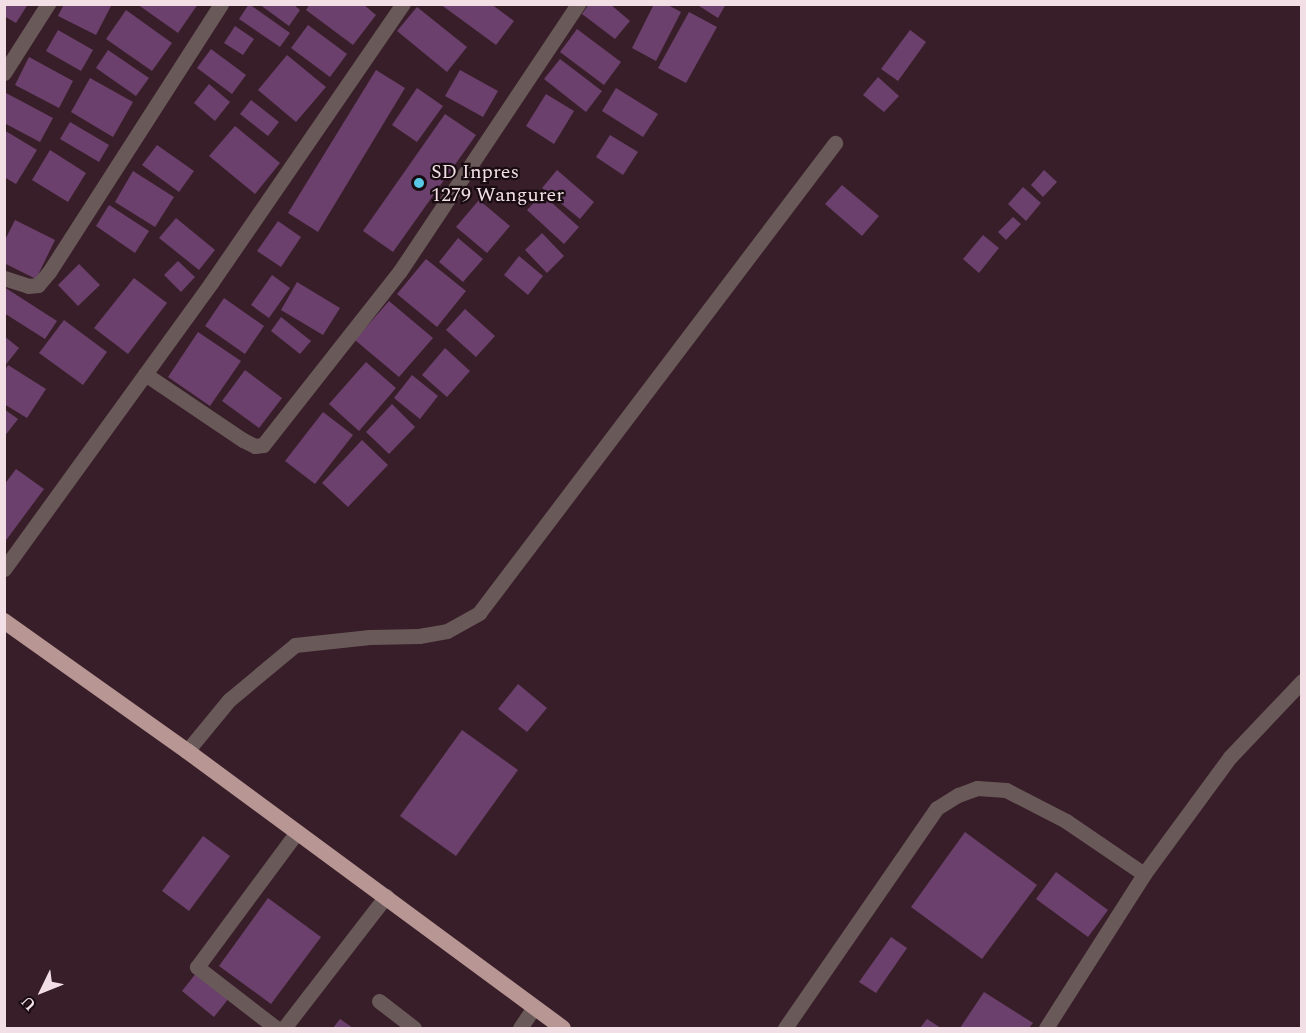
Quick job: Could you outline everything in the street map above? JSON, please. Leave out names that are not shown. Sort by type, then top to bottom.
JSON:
[{"type":"highway","points":[[4,621],[386,896],[563,1029]]},
{"type":"street","points":[[4,73],[48,4]]},
{"type":"street","points":[[4,278],[28,286],[38,285],[49,272],[221,4]]},
{"type":"street","points":[[4,569],[145,374],[403,4]]},
{"type":"street","points":[[145,374],[243,440],[255,446],[263,445],[400,271],[578,4]]},
{"type":"street","points":[[187,751],[229,700],[295,645],[419,636],[447,631],[479,613],[835,143]]},
{"type":"street","points":[[1046,1029],[1144,874],[1230,757],[1302,681]]},
{"type":"street","points":[[785,1029],[937,808],[958,795],[977,788],[1006,789],[1066,821],[1144,874]]},
{"type":"street","points":[[276,1029],[197,967],[297,832]]},
{"type":"street","points":[[284,1029],[386,896]]},
{"type":"street","points":[[379,1001],[414,1029]]},
{"type":"street","points":[[520,1029],[534,1007]]},
{"type":"building","points":[[4,4],[28,4],[16,23],[4,16]]},
{"type":"building","points":[[64,4],[109,4],[111,6],[96,35],[58,16]]},
{"type":"building","points":[[137,4],[198,4],[178,33]]},
{"type":"building","points":[[249,4],[290,33],[280,47],[239,19]]},
{"type":"building","points":[[259,4],[293,4],[300,10],[289,26]]},
{"type":"building","points":[[310,4],[363,4],[376,15],[353,45],[306,10]]},
{"type":"building","points":[[440,4],[491,4],[514,21],[496,45]]},
{"type":"building","points":[[589,4],[610,4],[630,21],[615,39],[582,14]]},
{"type":"building","points":[[654,4],[666,4],[681,12],[656,61],[632,48]]},
{"type":"building","points":[[696,4],[726,4],[718,18]]},
{"type":"building","points":[[417,7],[467,47],[447,72],[397,31]]},
{"type":"building","points":[[126,10],[172,43],[152,71],[106,39]]},
{"type":"building","points":[[689,12],[717,27],[686,83],[658,68]]},
{"type":"building","points":[[308,25],[347,54],[330,77],[291,48]]},
{"type":"building","points":[[235,26],[254,39],[243,55],[224,43]]},
{"type":"building","points":[[577,29],[621,62],[604,85],[560,52]]},
{"type":"building","points":[[58,30],[93,50],[81,71],[46,51]]},
{"type":"building","points":[[910,30],[926,42],[898,81],[881,69]]},
{"type":"building","points":[[211,49],[246,75],[232,94],[197,68]]},
{"type":"building","points":[[108,50],[149,78],[136,96],[96,68]]},
{"type":"building","points":[[287,55],[326,87],[296,122],[258,90]]},
{"type":"building","points":[[29,57],[73,81],[59,108],[15,85]]},
{"type":"building","points":[[560,59],[602,91],[586,112],[544,79]]},
{"type":"building","points":[[376,70],[405,88],[318,232],[288,213]]},
{"type":"building","points":[[460,70],[498,91],[483,117],[445,96]]},
{"type":"building","points":[[878,77],[899,96],[884,112],[863,95]]},
{"type":"building","points":[[90,78],[133,102],[113,137],[71,112]]},
{"type":"building","points":[[209,84],[230,102],[215,121],[194,103]]},
{"type":"building","points":[[417,88],[443,106],[417,142],[392,125]]},
{"type":"building","points":[[616,88],[658,114],[643,137],[602,111]]},
{"type":"building","points":[[6,93],[53,118],[40,142],[4,123]]},
{"type":"building","points":[[546,94],[574,111],[554,144],[526,126]]},
{"type":"building","points":[[251,100],[279,122],[268,136],[240,114]]},
{"type":"building","name":"SD Inpres 1279 Wangurer","points":[[445,114],[476,135],[393,252],[363,231]]},
{"type":"building","points":[[70,122],[109,145],[99,162],[60,139]]},
{"type":"building","points":[[235,126],[280,163],[255,194],[209,156]]},
{"type":"building","points":[[4,130],[37,150],[16,184],[4,177]]},
{"type":"building","points":[[610,135],[638,152],[623,175],[596,157]]},
{"type":"building","points":[[157,145],[194,171],[179,192],[142,165]]},
{"type":"building","points":[[50,150],[86,173],[68,202],[32,180]]},
{"type":"building","points":[[557,170],[594,202],[580,219],[542,188]]},
{"type":"building","points":[[1044,170],[1057,182],[1043,197],[1031,185]]},
{"type":"building","points":[[133,171],[174,197],[155,227],[115,202]]},
{"type":"building","points":[[842,185],[879,216],[862,236],[825,204]]},
{"type":"building","points":[[1023,187],[1041,203],[1026,221],[1008,204]]},
{"type":"building","points":[[542,194],[579,227],[564,244],[527,210]]},
{"type":"building","points":[[479,200],[510,226],[487,253],[456,227]]},
{"type":"building","points":[[109,205],[149,231],[135,253],[96,226]]},
{"type":"building","points":[[1013,217],[1021,224],[1006,240],[998,232]]},
{"type":"building","points":[[176,218],[215,250],[199,270],[159,238]]},
{"type":"building","points":[[15,220],[55,240],[36,279],[4,263],[4,242]]},
{"type":"building","points":[[278,221],[301,237],[281,267],[257,251]]},
{"type":"building","points":[[542,233],[564,256],[547,273],[525,250]]},
{"type":"building","points":[[983,235],[999,248],[979,273],[963,259]]},
{"type":"building","points":[[458,238],[483,259],[463,282],[439,262]]},
{"type":"building","points":[[519,256],[543,276],[528,295],[504,275]]},
{"type":"building","points":[[426,259],[466,291],[437,327],[397,294]]},
{"type":"building","points":[[178,261],[195,277],[181,292],[164,275]]},
{"type":"building","points":[[79,264],[100,285],[78,306],[58,285]]},
{"type":"building","points":[[272,275],[290,288],[269,318],[251,305]]},
{"type":"building","points":[[134,278],[167,303],[128,354],[94,328]]},
{"type":"building","points":[[297,282],[340,308],[323,335],[281,310]]},
{"type":"building","points":[[4,287],[57,321],[45,339],[4,313]]},
{"type":"building","points":[[224,298],[264,326],[245,354],[205,326]]},
{"type":"building","points":[[389,301],[433,338],[399,377],[355,340]]},
{"type":"building","points":[[465,309],[495,336],[476,357],[446,330]]},
{"type":"building","points":[[281,317],[311,341],[300,354],[271,331]]},
{"type":"building","points":[[64,320],[107,352],[83,385],[39,353]]},
{"type":"building","points":[[198,332],[241,361],[210,406],[168,377]]},
{"type":"building","points":[[4,336],[19,348],[4,367]]},
{"type":"building","points":[[445,348],[470,371],[447,397],[422,375]]},
{"type":"building","points":[[366,362],[396,388],[359,431],[329,404]]},
{"type":"building","points":[[8,365],[46,389],[27,418],[4,404],[4,371]]},
{"type":"building","points":[[245,370],[282,398],[259,428],[222,401]]},
{"type":"building","points":[[412,375],[438,396],[420,419],[394,398]]},
{"type":"building","points":[[392,404],[415,427],[389,454],[366,432]]},
{"type":"building","points":[[4,409],[18,419],[4,437]]},
{"type":"building","points":[[323,412],[353,435],[315,484],[285,461]]},
{"type":"building","points":[[362,440],[388,465],[348,507],[322,483]]},
{"type":"building","points":[[16,469],[44,489],[4,543],[4,485]]},
{"type":"building","points":[[518,684],[547,708],[527,732],[498,709]]},
{"type":"building","points":[[462,730],[518,770],[456,856],[400,816]]},
{"type":"building","points":[[965,832],[1037,885],[982,959],[911,907]]},
{"type":"building","points":[[203,836],[230,856],[189,911],[162,891]]},
{"type":"building","points":[[1056,872],[1108,910],[1088,937],[1036,899]]},
{"type":"building","points":[[268,898],[321,937],[271,1004],[219,966]]},
{"type":"building","points":[[891,937],[907,948],[876,993],[859,982]]},
{"type":"building","points":[[197,972],[229,998],[214,1017],[182,991]]},
{"type":"building","points":[[984,992],[1033,1023],[1029,1028],[960,1028]]},
{"type":"building","points":[[340,1019],[353,1028],[333,1028]]},
{"type":"building","points":[[927,1019],[941,1028],[920,1028]]},
{"type":"place","name":"SD Inpres 1279 Wangurer","points":[[419,183]]}]
